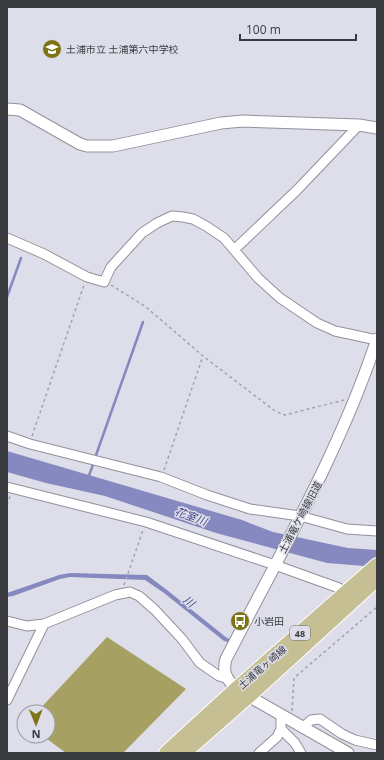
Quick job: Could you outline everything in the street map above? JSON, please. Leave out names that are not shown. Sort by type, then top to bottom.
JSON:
[{"type":"main road","name":"土浦竜ヶ崎線","points":[[184,753],[249,696],[370,578],[377,565]]},
{"type":"main road","name":"土浦竜ヶ崎線","points":[[166,753],[236,689],[370,578]]},
{"type":"street","points":[[7,109],[20,110],[80,144],[87,146],[112,146],[221,123],[243,121],[359,125],[377,128]]},
{"type":"street","points":[[234,250],[297,190],[359,125]]},
{"type":"street","points":[[7,238],[44,254],[87,277],[104,282],[111,267],[142,234],[156,223],[172,216],[188,218],[206,226],[224,238],[258,278],[280,298],[317,323],[335,331],[377,340]]},
{"type":"street","name":"土浦竜ケ崎線旧道","points":[[226,678],[224,671],[226,659],[318,484],[366,372],[377,340]]},
{"type":"street","points":[[7,436],[30,444],[161,477],[207,495],[250,509],[347,529],[377,531]]},
{"type":"street","points":[[7,487],[146,522],[276,562],[339,588]]},
{"type":"street","points":[[7,621],[27,626],[44,624],[115,595],[130,592],[139,596],[155,610],[182,639],[200,664],[218,676],[226,678],[236,689],[291,722],[348,753]]},
{"type":"street","points":[[7,700],[44,624]]},
{"type":"street","points":[[258,753],[277,737],[281,729],[281,716]]},
{"type":"street","points":[[302,728],[311,720],[320,719],[349,737],[377,745]]},
{"type":"street","points":[[281,729],[296,743],[301,753]]},
{"type":"path","points":[[30,444],[87,277]]},
{"type":"path","points":[[104,282],[146,307],[203,356],[275,411],[285,415],[341,400],[354,399]]},
{"type":"path","points":[[161,477],[203,356]]},
{"type":"path","points":[[120,594],[146,522]]},
{"type":"path","points":[[291,722],[294,678],[377,607]]},
{"type":"shaded area","points":[[107,637],[186,689],[123,753],[66,753],[54,744],[56,744],[56,704],[44,704]]},
{"type":"water","name":"花室川","points":[[7,451],[242,520],[273,532],[348,548],[377,550],[377,567],[327,563],[216,533],[105,496],[46,483],[7,472]]},
{"type":"water","points":[[70,573],[147,575],[230,639],[228,642],[224,641],[164,593],[145,580],[70,577],[7,597],[7,593],[59,575]]},
{"type":"waterway","points":[[7,297],[21,258]]},
{"type":"waterway","points":[[95,458],[143,322]]},
{"type":"waterway","points":[[88,478],[94,462]]},
{"type":"place","name":"土浦市立 土浦第六中学校","points":[[52,49]]},
{"type":"place","name":"小岩田","points":[[240,621]]},
{"type":"water label","name":"川","points":[[189,601]]}]
